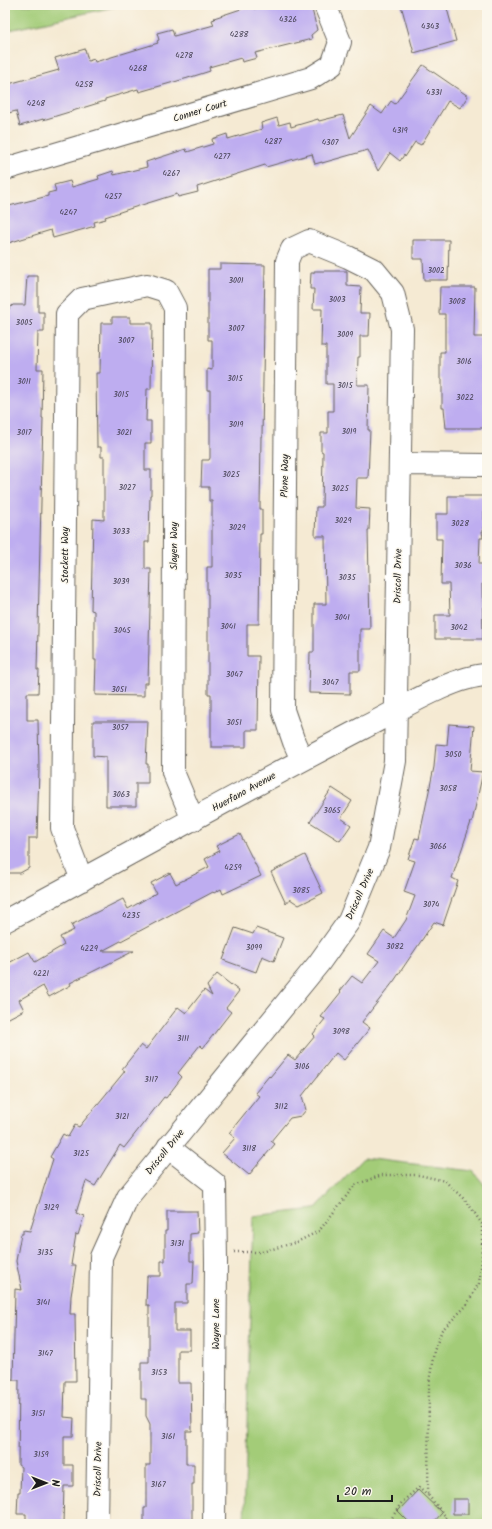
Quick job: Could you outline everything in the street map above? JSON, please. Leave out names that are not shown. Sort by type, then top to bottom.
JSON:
[{"type":"street","name":"Conner Court","points":[[5,169],[311,78],[332,65],[340,42],[325,5]]},
{"type":"street","name":"Plone Way","points":[[302,760],[283,710],[287,260],[292,249],[309,241],[348,256]]},
{"type":"street","name":"Driscoll Drive","points":[[97,1524],[101,1256],[128,1197],[319,963],[349,921],[380,848],[395,761],[402,330],[393,293],[374,270],[348,256]]},
{"type":"street","name":"Slayen Way","points":[[146,285],[166,291],[175,308],[173,772],[193,820]]},
{"type":"street","name":"Stockett Way","points":[[82,880],[62,828],[67,314],[82,299],[146,285]]},
{"type":"street","points":[[400,464],[487,465]]},
{"type":"street","name":"Huerfano Avenue","points":[[5,921],[302,760],[443,686],[477,675],[487,675]]},
{"type":"street","name":"Wayne Lane","points":[[168,1147],[215,1184],[214,1524]]},
{"type":"path","points":[[216,1251],[262,1252],[297,1242],[319,1231],[355,1185],[382,1174],[419,1174],[445,1180],[467,1202],[482,1224],[482,1265],[479,1283],[466,1306],[442,1330],[434,1351],[429,1383],[428,1494]]},
{"type":"path","points":[[388,1524],[402,1502],[418,1487],[428,1494],[446,1517],[440,1524]]},
{"type":"green space","points":[[5,5],[123,5],[5,31]]},
{"type":"green space","points":[[363,1158],[473,1171],[487,1188],[487,1524],[244,1524],[253,1216],[315,1209]]},
{"type":"building","points":[[253,5],[254,9],[269,5],[311,5],[317,30],[311,35],[312,39],[255,53],[257,58],[242,62],[241,58],[209,67],[210,71],[139,92],[138,89],[43,120],[20,126],[16,111],[5,114],[5,85],[59,70],[55,58],[85,49],[88,61],[94,59],[95,62],[158,43],[157,41],[159,40],[157,33],[172,29],[174,36],[214,25],[212,20],[215,19],[214,18]]},
{"type":"building","points":[[401,5],[446,5],[456,41],[414,53]]},
{"type":"building","points":[[423,65],[468,96],[460,108],[448,101],[421,145],[415,142],[405,157],[404,155],[400,161],[390,153],[378,171],[368,150],[315,164],[312,154],[266,167],[265,165],[197,187],[198,192],[178,197],[177,194],[132,208],[105,217],[106,219],[94,222],[95,226],[53,238],[51,230],[5,244],[5,207],[48,196],[48,193],[56,191],[54,185],[70,181],[72,187],[99,179],[98,176],[113,171],[114,175],[147,167],[146,162],[186,149],[187,152],[213,144],[212,139],[227,134],[228,139],[262,129],[261,123],[277,118],[279,125],[290,122],[291,127],[318,119],[319,121],[343,115],[350,138],[371,106],[382,114],[391,101],[395,104]]},
{"type":"building","points":[[413,240],[449,240],[448,280],[424,280],[423,259],[413,259]]},
{"type":"building","points":[[220,264],[265,265],[260,509],[262,509],[262,534],[260,534],[259,624],[247,624],[247,656],[259,656],[258,730],[246,730],[246,747],[211,747],[211,694],[208,694],[207,567],[212,567],[212,501],[209,501],[209,487],[201,487],[202,460],[209,460],[210,458],[210,390],[207,390],[207,369],[212,370],[212,340],[208,340],[208,269],[220,269]]},
{"type":"building","points":[[314,271],[347,271],[347,286],[361,287],[360,313],[370,313],[369,336],[360,336],[360,357],[358,357],[357,385],[369,385],[368,430],[370,430],[368,478],[357,478],[356,508],[370,509],[368,530],[370,629],[360,629],[360,671],[350,671],[350,694],[309,693],[310,652],[314,652],[314,604],[326,604],[325,536],[315,536],[316,507],[322,507],[323,452],[321,451],[321,433],[328,433],[328,411],[333,411],[333,384],[326,384],[326,346],[321,346],[322,309],[313,309],[314,289],[310,289],[311,273],[314,273]]},
{"type":"building","points":[[27,276],[38,276],[38,312],[44,312],[44,332],[38,332],[37,369],[43,369],[37,670],[39,670],[38,693],[27,693],[27,720],[38,720],[39,769],[37,838],[29,838],[29,868],[20,873],[5,873],[5,312],[13,305],[25,305]]},
{"type":"building","points":[[440,287],[475,287],[474,337],[485,337],[485,355],[487,355],[487,428],[446,428],[444,408],[442,408],[442,379],[440,379],[440,352],[445,352],[445,314],[439,314]]},
{"type":"building","points":[[112,317],[130,317],[130,323],[152,323],[151,389],[147,389],[146,421],[151,421],[151,443],[145,443],[145,470],[151,470],[151,495],[149,542],[145,542],[145,569],[151,569],[148,683],[144,683],[144,696],[95,695],[96,660],[94,660],[94,611],[91,610],[93,519],[104,520],[104,457],[101,457],[101,447],[97,447],[96,373],[100,373],[101,323],[112,323]]},
{"type":"building","points":[[448,496],[484,496],[484,531],[482,531],[483,538],[480,538],[479,564],[485,564],[485,584],[482,584],[483,639],[435,639],[435,615],[450,615],[449,584],[441,584],[442,539],[436,539],[436,514],[448,514]]},
{"type":"building","points":[[93,721],[148,721],[146,764],[148,764],[148,783],[136,783],[136,806],[106,806],[106,757],[93,756]]},
{"type":"building","points":[[449,724],[474,726],[470,771],[483,772],[472,822],[452,878],[458,881],[443,925],[434,922],[394,981],[362,1022],[370,1028],[344,1060],[336,1053],[302,1096],[306,1110],[301,1116],[290,1118],[271,1141],[275,1144],[249,1175],[222,1153],[235,1138],[229,1133],[259,1096],[255,1093],[269,1076],[270,1077],[288,1055],[295,1060],[315,1036],[313,1034],[325,1019],[321,1017],[352,976],[362,983],[379,961],[368,954],[384,931],[394,938],[406,920],[415,896],[404,892],[415,861],[408,859],[415,838],[419,839],[434,767],[436,744],[447,745]]},
{"type":"building","points":[[332,788],[352,801],[341,818],[351,825],[340,841],[310,822]]},
{"type":"building","points":[[240,834],[261,876],[223,894],[221,889],[214,893],[213,892],[102,951],[134,951],[70,983],[71,985],[49,997],[43,986],[19,1000],[24,1010],[5,1020],[5,965],[29,952],[35,962],[64,945],[60,937],[74,930],[71,925],[123,899],[128,909],[156,893],[151,883],[170,873],[176,884],[209,867],[205,859],[219,851],[216,846]]},
{"type":"building","points":[[305,855],[323,893],[299,905],[290,899],[286,904],[271,872]]},
{"type":"building","points":[[235,928],[253,934],[256,928],[283,938],[274,961],[262,956],[256,972],[223,960]]},
{"type":"building","points":[[217,974],[239,991],[226,1008],[231,1012],[203,1048],[200,1045],[178,1073],[182,1077],[166,1098],[164,1097],[124,1148],[120,1145],[95,1186],[86,1181],[76,1213],[84,1216],[78,1235],[76,1234],[71,1265],[76,1265],[70,1314],[75,1314],[76,1381],[65,1381],[64,1417],[74,1418],[73,1436],[64,1436],[64,1465],[73,1465],[73,1486],[64,1486],[63,1524],[26,1524],[26,1514],[17,1514],[21,1467],[18,1465],[19,1380],[13,1380],[15,1289],[22,1290],[16,1261],[21,1234],[23,1234],[23,1230],[30,1231],[53,1159],[50,1157],[63,1134],[68,1137],[75,1125],[79,1127],[125,1071],[122,1069],[141,1045],[146,1049],[178,1007],[186,1013],[204,990],[212,996],[207,986]]},
{"type":"building","points":[[167,1211],[197,1211],[198,1233],[190,1234],[190,1261],[194,1261],[193,1284],[187,1284],[187,1303],[175,1303],[175,1331],[190,1331],[190,1350],[178,1350],[178,1383],[191,1383],[192,1431],[186,1431],[186,1464],[194,1464],[194,1484],[192,1484],[192,1524],[144,1524],[144,1508],[146,1508],[146,1465],[150,1465],[150,1424],[146,1416],[146,1399],[141,1399],[141,1362],[149,1362],[149,1305],[146,1305],[147,1276],[161,1276],[161,1261],[165,1261]]},
{"type":"building","points":[[418,1490],[442,1513],[432,1524],[411,1524],[398,1511]]},
{"type":"building","points":[[453,1499],[468,1499],[468,1514],[453,1514]]}]
